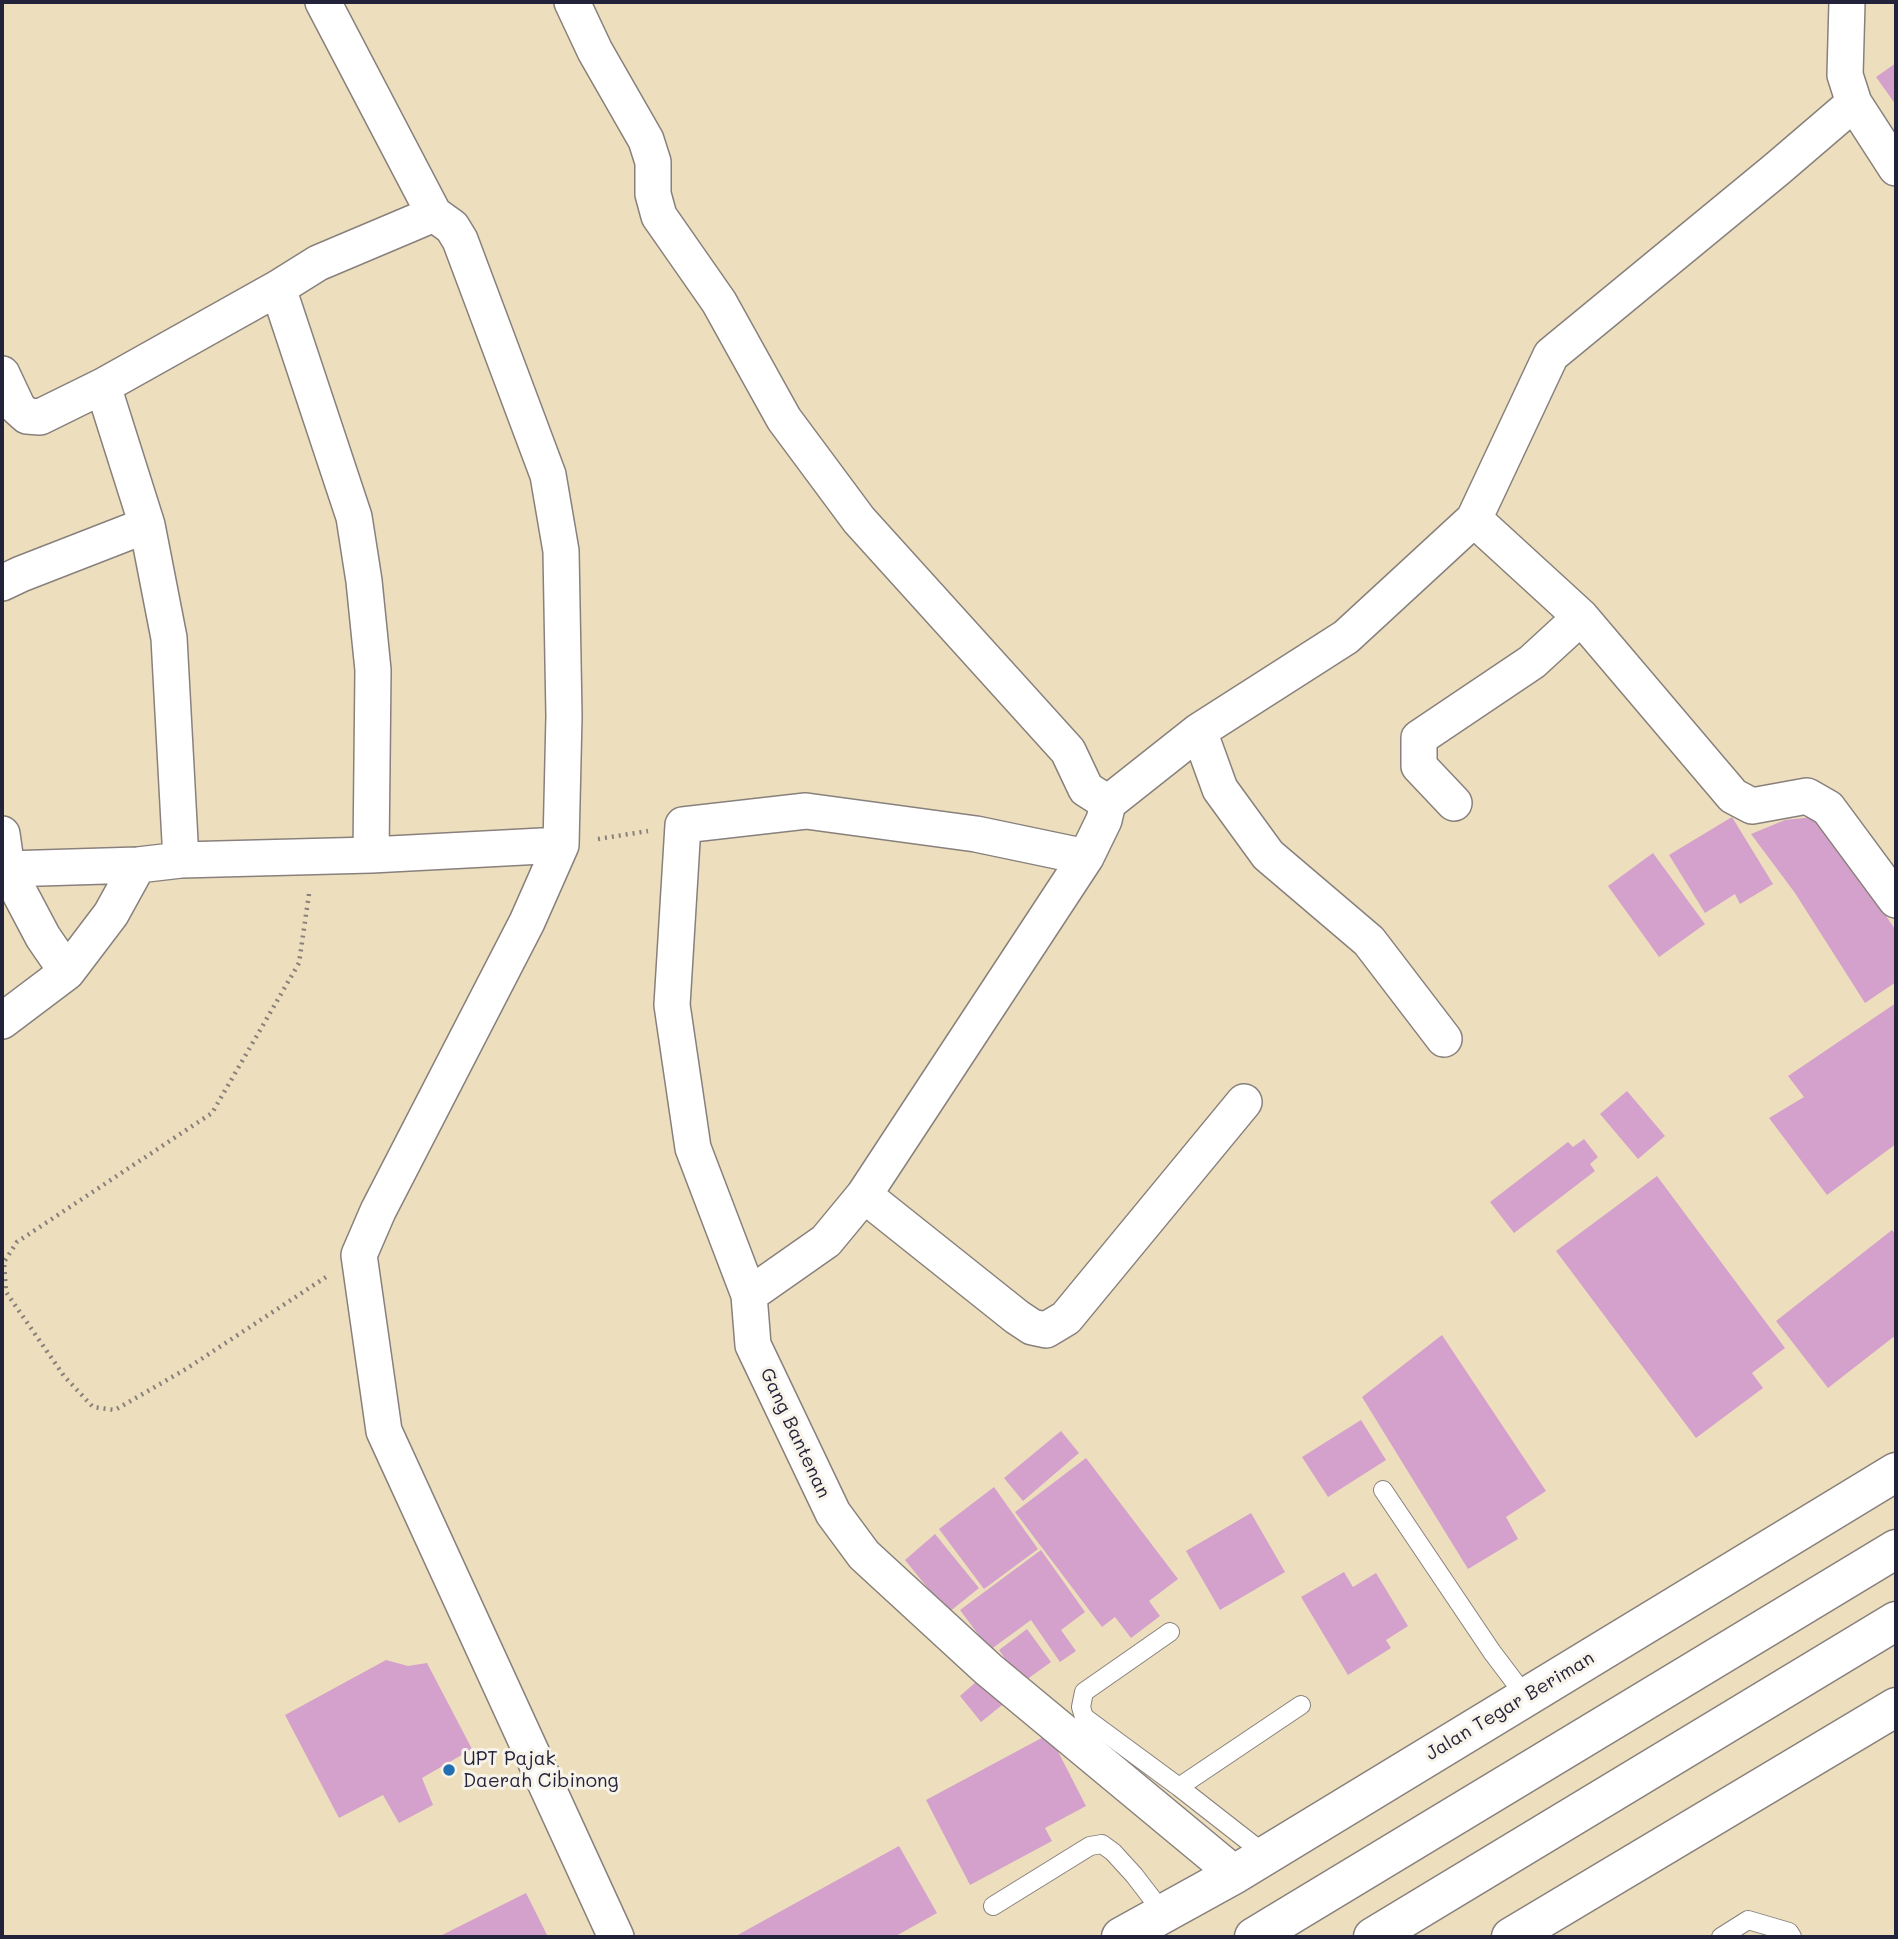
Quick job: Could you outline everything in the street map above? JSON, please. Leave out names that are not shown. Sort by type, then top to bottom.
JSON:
[{"type":"main road","name":"Jalan Tegar Beriman","points":[[1121,1937],[1251,1864],[1896,1472]]},
{"type":"main road","points":[[1254,1937],[1896,1549]]},
{"type":"main road","points":[[1373,1937],[1896,1621]]},
{"type":"main road","points":[[1511,1937],[1896,1707]]},
{"type":"street","points":[[323,2],[434,214],[452,227],[460,240],[548,475],[561,551],[564,716],[561,845],[527,922],[378,1211],[359,1255],[384,1431],[617,1937]]},
{"type":"street","points":[[572,2],[595,51],[646,140],[653,162],[653,194],[659,216],[719,302],[784,419],[859,520],[1068,751],[1086,789],[1108,803]]},
{"type":"street","points":[[1847,2],[1846,75],[1854,103],[1896,168]]},
{"type":"street","points":[[749,1295],[826,1241],[864,1195],[1086,857],[1104,820],[1108,803],[1199,731],[1346,637],[1474,519],[1551,355],[1854,103]]},
{"type":"street","points":[[2,374],[18,408],[27,416],[40,417],[103,386],[318,263],[434,214]]},
{"type":"street","points":[[278,288],[354,517],[373,670],[371,855]]},
{"type":"street","points":[[103,386],[147,525],[169,638],[181,860]]},
{"type":"street","points":[[1474,519],[1581,617],[1733,796],[1752,806],[1807,796],[1828,808],[1896,900]]},
{"type":"street","points":[[2,583],[147,525]]},
{"type":"street","points":[[1454,803],[1419,766],[1419,738],[1532,662],[1581,617]]},
{"type":"street","points":[[1199,731],[1220,789],[1268,855],[1369,941],[1444,1039]]},
{"type":"street","points":[[683,825],[806,811],[976,834],[1086,857]]},
{"type":"street","name":"Gang Bantenan","points":[[683,825],[673,1005],[693,1148],[749,1295],[753,1345],[833,1513],[864,1555],[988,1669],[1251,1864]]},
{"type":"street","points":[[2,834],[7,869],[43,937],[67,972]]},
{"type":"street","points":[[7,869],[138,866],[181,860],[371,855],[561,845]]},
{"type":"street","points":[[2,1021],[67,972],[111,914],[138,866]]},
{"type":"street","points":[[864,1195],[1017,1317],[1032,1327],[1046,1330],[1066,1318],[1244,1102]]},
{"type":"lane","points":[[1383,1490],[1492,1652],[1526,1697]]},
{"type":"lane","points":[[1170,1632],[1084,1692],[1081,1707],[1084,1717],[1179,1787],[1251,1864]]},
{"type":"lane","points":[[1179,1787],[1301,1705]]},
{"type":"lane","points":[[993,1906],[1090,1846],[1102,1844],[1134,1875],[1164,1913]]},
{"type":"lane","points":[[1721,1937],[1748,1920],[1789,1932],[1792,1937]]},
{"type":"path","points":[[561,845],[683,825]]},
{"type":"path","points":[[315,855],[299,963],[212,1113],[17,1242],[5,1262],[6,1292],[64,1376],[93,1406],[115,1410],[186,1369],[359,1255]]},
{"type":"building","points":[[1896,63],[1896,105],[1876,77]]},
{"type":"building","points":[[1732,817],[1773,884],[1740,904],[1735,894],[1705,913],[1669,855]]},
{"type":"building","points":[[1813,817],[1867,887],[1896,931],[1896,982],[1865,1003],[1795,893],[1751,834],[1785,820]]},
{"type":"building","points":[[1653,853],[1705,924],[1659,957],[1608,886]]},
{"type":"building","points":[[1896,1003],[1896,1144],[1827,1195],[1769,1118],[1804,1097],[1788,1076]]},
{"type":"building","points":[[1627,1091],[1665,1136],[1638,1159],[1600,1114]]},
{"type":"building","points":[[1584,1139],[1598,1157],[1590,1164],[1595,1171],[1514,1233],[1490,1202],[1568,1142],[1573,1147]]},
{"type":"building","points":[[1657,1176],[1785,1348],[1752,1373],[1763,1388],[1696,1438],[1556,1251]]},
{"type":"building","points":[[1892,1230],[1896,1235],[1896,1335],[1828,1388],[1776,1321]]},
{"type":"building","points":[[1442,1335],[1546,1491],[1506,1517],[1518,1539],[1468,1569],[1362,1397]]},
{"type":"building","points":[[1361,1420],[1386,1460],[1328,1497],[1302,1457]]},
{"type":"building","points":[[1061,1431],[1079,1453],[1023,1501],[1004,1478]]},
{"type":"building","points":[[1086,1458],[1178,1579],[1149,1601],[1160,1616],[1131,1638],[1115,1617],[1102,1627],[1015,1512]]},
{"type":"building","points":[[994,1487],[1038,1549],[984,1589],[939,1529]]},
{"type":"building","points":[[1251,1513],[1285,1572],[1220,1610],[1186,1551]]},
{"type":"building","points":[[935,1534],[979,1588],[948,1613],[905,1560]]},
{"type":"building","points":[[1041,1550],[1085,1612],[1061,1630],[1076,1651],[1060,1662],[1031,1620],[990,1650],[960,1610]]},
{"type":"building","points":[[1344,1572],[1353,1587],[1376,1573],[1408,1626],[1386,1640],[1391,1648],[1348,1675],[1301,1597]]},
{"type":"building","points":[[1027,1629],[1051,1662],[1022,1683],[999,1650]]},
{"type":"building","points":[[386,1660],[408,1666],[427,1663],[472,1749],[422,1778],[433,1805],[399,1823],[383,1795],[339,1818],[285,1715]]},
{"type":"building","points":[[985,1674],[1007,1701],[981,1722],[960,1696]]},
{"type":"building","points":[[1049,1734],[1086,1806],[1045,1828],[1052,1841],[970,1885],[926,1800]]},
{"type":"building","points":[[899,1846],[937,1913],[894,1937],[734,1937]]},
{"type":"building","points":[[526,1893],[548,1937],[438,1937]]},
{"type":"place","name":"UPT Pajak Daerah Cibinong","points":[[449,1770]]}]
